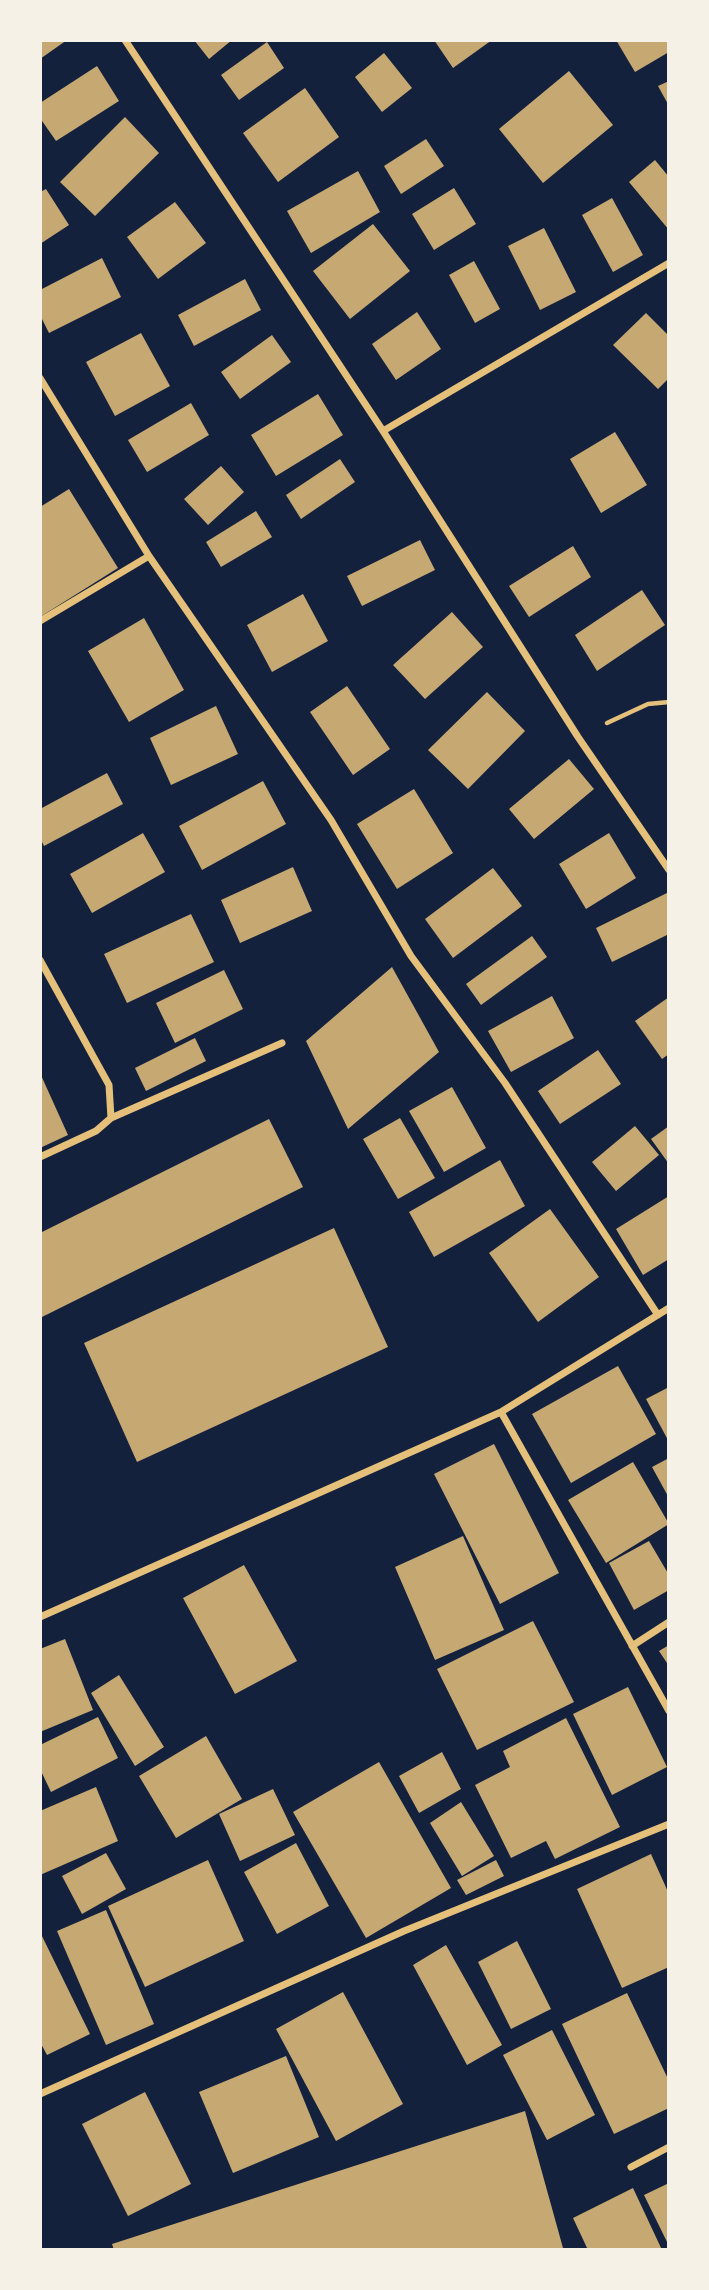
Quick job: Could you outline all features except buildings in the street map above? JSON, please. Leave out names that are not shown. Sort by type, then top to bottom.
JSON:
[{"type":"street","points":[[125,40],[383,431],[578,737],[669,870]]},
{"type":"street","points":[[383,431],[669,263]]},
{"type":"street","points":[[40,378],[149,555],[331,820],[411,956],[505,1083],[658,1315]]},
{"type":"street","points":[[40,621],[149,555]]},
{"type":"street","points":[[40,960],[110,1085],[111,1118]]},
{"type":"street","points":[[40,1157],[96,1132],[111,1118],[282,1043]]},
{"type":"street","points":[[40,1617],[501,1412],[669,1308]]},
{"type":"street","points":[[501,1412],[669,1711]]},
{"type":"street","points":[[632,1646],[669,1622]]},
{"type":"street","points":[[40,2094],[404,1931],[669,1824]]},
{"type":"street","points":[[631,2167],[669,2147]]},
{"type":"path","points":[[578,737],[648,704],[669,702]]}]
